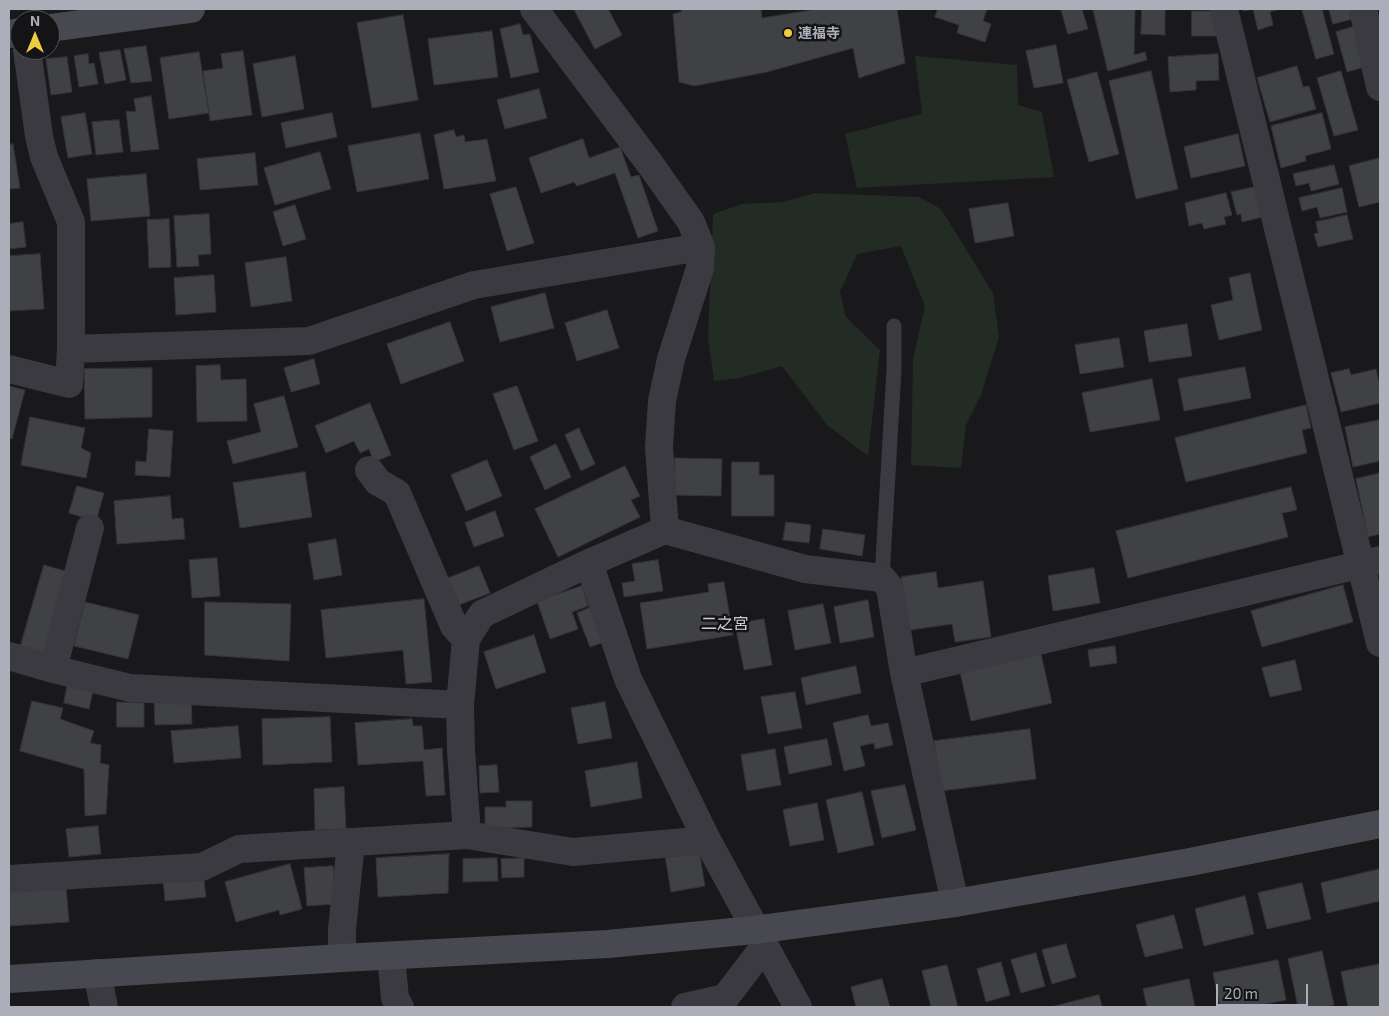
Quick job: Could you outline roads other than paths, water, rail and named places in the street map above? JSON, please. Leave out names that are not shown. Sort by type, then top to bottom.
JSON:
[{"type":"street","points":[[60,27],[191,9]]},
{"type":"street","points":[[534,9],[671,193],[691,222],[701,247],[700,268],[671,359],[662,400],[659,447],[665,530]]},
{"type":"street","points":[[1224,9],[1370,563],[1380,643]]},
{"type":"street","points":[[1364,9],[1380,87]]},
{"type":"street","points":[[9,369],[69,384],[71,349],[71,222],[42,150],[28,60]]},
{"type":"street","points":[[71,349],[309,341],[474,285],[701,247]]},
{"type":"street","points":[[369,470],[378,482],[397,493],[454,626],[466,639]]},
{"type":"street","points":[[53,670],[90,528]]},
{"type":"street","points":[[467,835],[460,705],[466,639],[482,614],[589,563],[665,530],[806,569],[882,578],[890,588],[904,673],[955,903]]},
{"type":"street","points":[[589,563],[628,679],[707,840],[798,1007]]},
{"type":"street","points":[[904,673],[1370,563]]},
{"type":"street","points":[[9,656],[53,670],[130,688],[460,705]]},
{"type":"street","points":[[9,979],[342,958],[759,938],[1190,862],[1380,824]]},
{"type":"street","points":[[9,879],[202,867],[239,849],[467,835],[573,852],[707,840]]},
{"type":"street","points":[[342,958],[342,929],[352,843]]},
{"type":"street","points":[[685,1007],[725,998],[759,938]]},
{"type":"street","points":[[391,956],[395,998],[400,1007]]},
{"type":"street","points":[[97,973],[104,1007]]},
{"type":"lane","points":[[882,578],[894,370],[894,326]]},
{"type":"place","name":"連福寺","points":[[788,33]]},
{"type":"district","name":"二之宮","points":[[725,624]]}]
